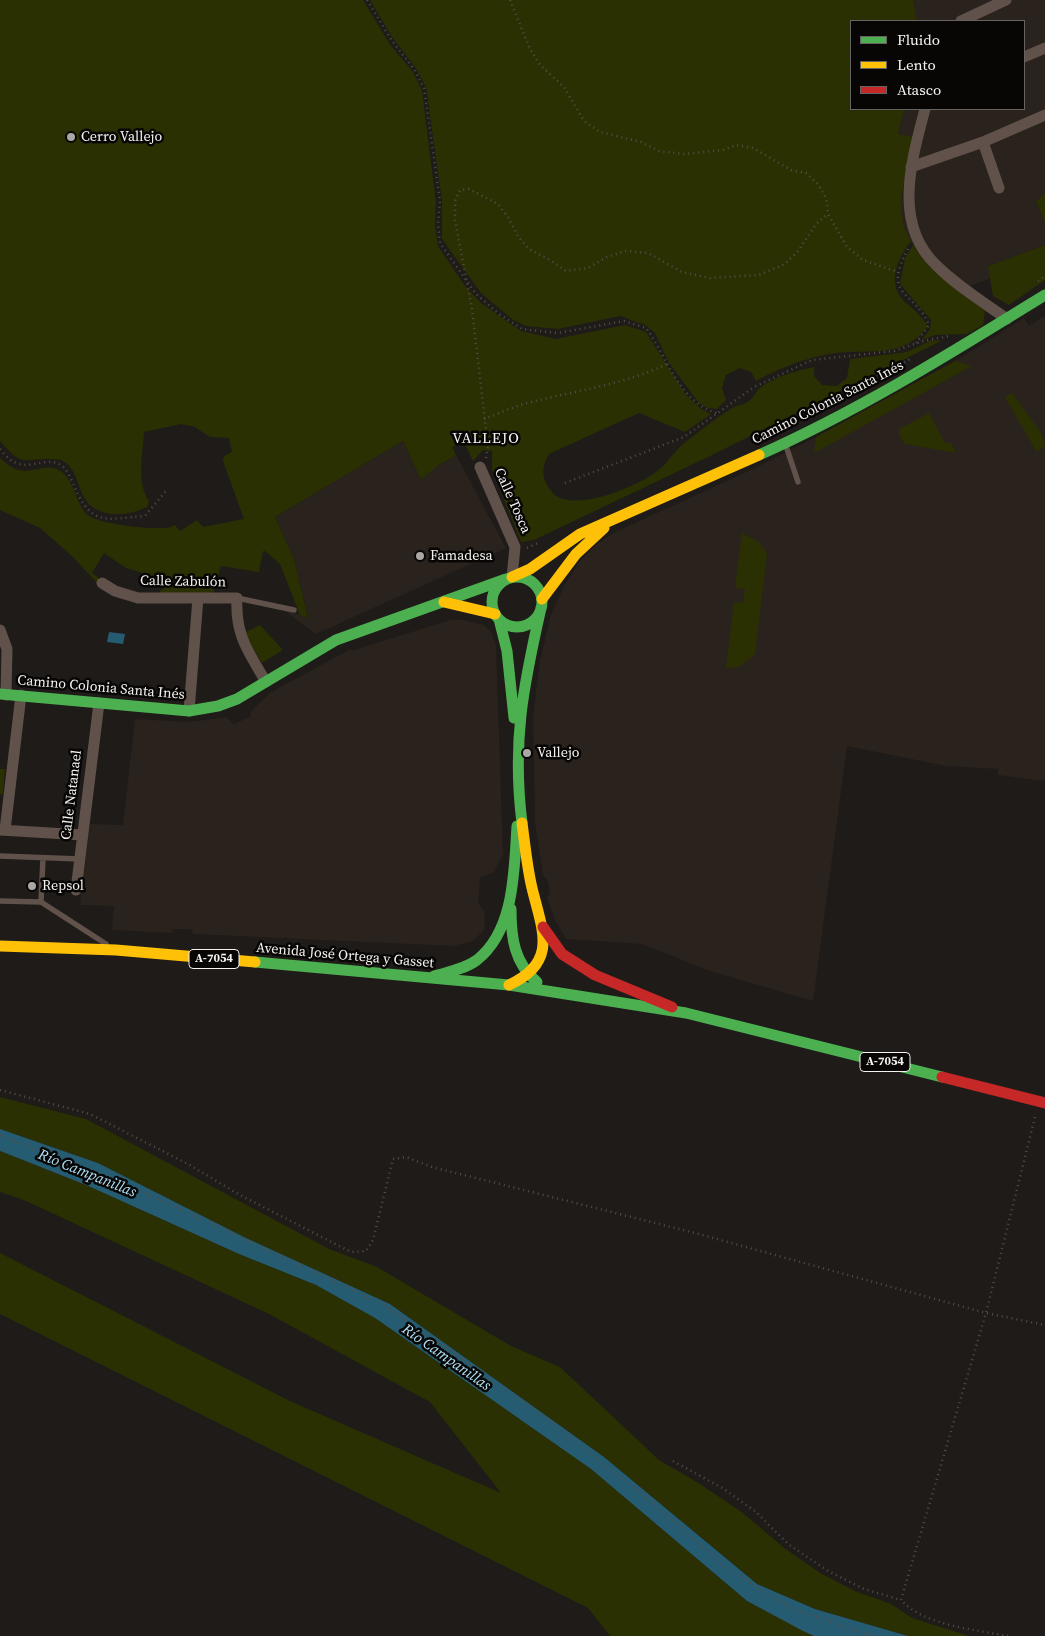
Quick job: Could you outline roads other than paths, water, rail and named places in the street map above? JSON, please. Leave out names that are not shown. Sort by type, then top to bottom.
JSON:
[{"type":"main road","name":"Camino Colonia Santa Inés","points":[[3,695],[190,710],[218,706],[266,682],[336,640],[530,569],[580,534],[786,444],[912,378],[1045,295]]},
{"type":"main road","name":"Camino Colonia Santa Inés","points":[[516,740],[541,604],[576,554],[615,518]]},
{"type":"main road","points":[[444,602],[497,617],[513,626],[520,626],[534,620],[541,604],[540,592],[532,581],[519,576],[509,578],[500,583],[491,601],[497,617]]},
{"type":"main road","name":"Camino Colonia Santa Inés","points":[[497,617],[507,650],[519,794],[532,886],[544,941],[542,959],[529,977]]},
{"type":"main road","name":"Camino Colonia Santa Inés","points":[[519,794],[511,890],[511,928],[520,965],[529,977],[552,991]]},
{"type":"main road","name":"Camino Colonia Santa Inés","points":[[428,978],[462,969],[478,959],[492,946],[502,923],[511,890]]},
{"type":"main road","name":"Avenida José Ortega y Gasset","points":[[542,925],[562,954],[594,975],[686,1013]]},
{"type":"main road","name":"Avenida José Ortega y Gasset","points":[[0,946],[116,950],[509,985],[552,991],[686,1013],[1042,1102]]},
{"type":"main road","points":[[509,985],[529,977]]},
{"type":"street","points":[[963,20],[1006,0]]},
{"type":"street","points":[[1025,57],[1045,48]]},
{"type":"street","points":[[925,110],[911,167],[908,201],[918,239],[935,264],[1007,319]]},
{"type":"street","points":[[911,167],[983,142],[1045,115]]},
{"type":"street","points":[[983,142],[999,188]]},
{"type":"street","name":"Calle Tosca","points":[[480,468],[515,547],[509,578]]},
{"type":"street","name":"Calle Zabulón","points":[[102,583],[115,591],[138,598],[237,598]]},
{"type":"street","points":[[190,710],[198,598]]},
{"type":"street","points":[[237,598],[236,623],[240,636],[266,682]]},
{"type":"street","points":[[0,630],[7,650],[3,695]]},
{"type":"street","points":[[21,695],[2,830],[83,835]]},
{"type":"street","name":"Calle Natanael","points":[[76,890],[99,703]]},
{"type":"lane","points":[[786,444],[798,482]]},
{"type":"lane","points":[[237,598],[294,610]]},
{"type":"lane","points":[[0,856],[80,859]]},
{"type":"lane","points":[[41,902],[43,858]]},
{"type":"lane","points":[[0,901],[41,902],[116,950]]},
{"type":"water","points":[[109,632],[125,634],[123,644],[107,642]]},
{"type":"water","name":"Río Campanillas","points":[[0,1129],[98,1163],[244,1237],[390,1304],[604,1457],[757,1584],[815,1609],[908,1636],[814,1636],[747,1601],[591,1469],[375,1318],[316,1285],[239,1254],[86,1185],[0,1151]]},
{"type":"place","name":"Cerro Vallejo","points":[[71,137]]},
{"type":"place","name":"Famadesa","points":[[420,556]]},
{"type":"place","name":"Vallejo","points":[[527,753]]},
{"type":"place","name":"Repsol","points":[[32,886]]},
{"type":"district","name":"VALLEJO","points":[[486,439]]}]
